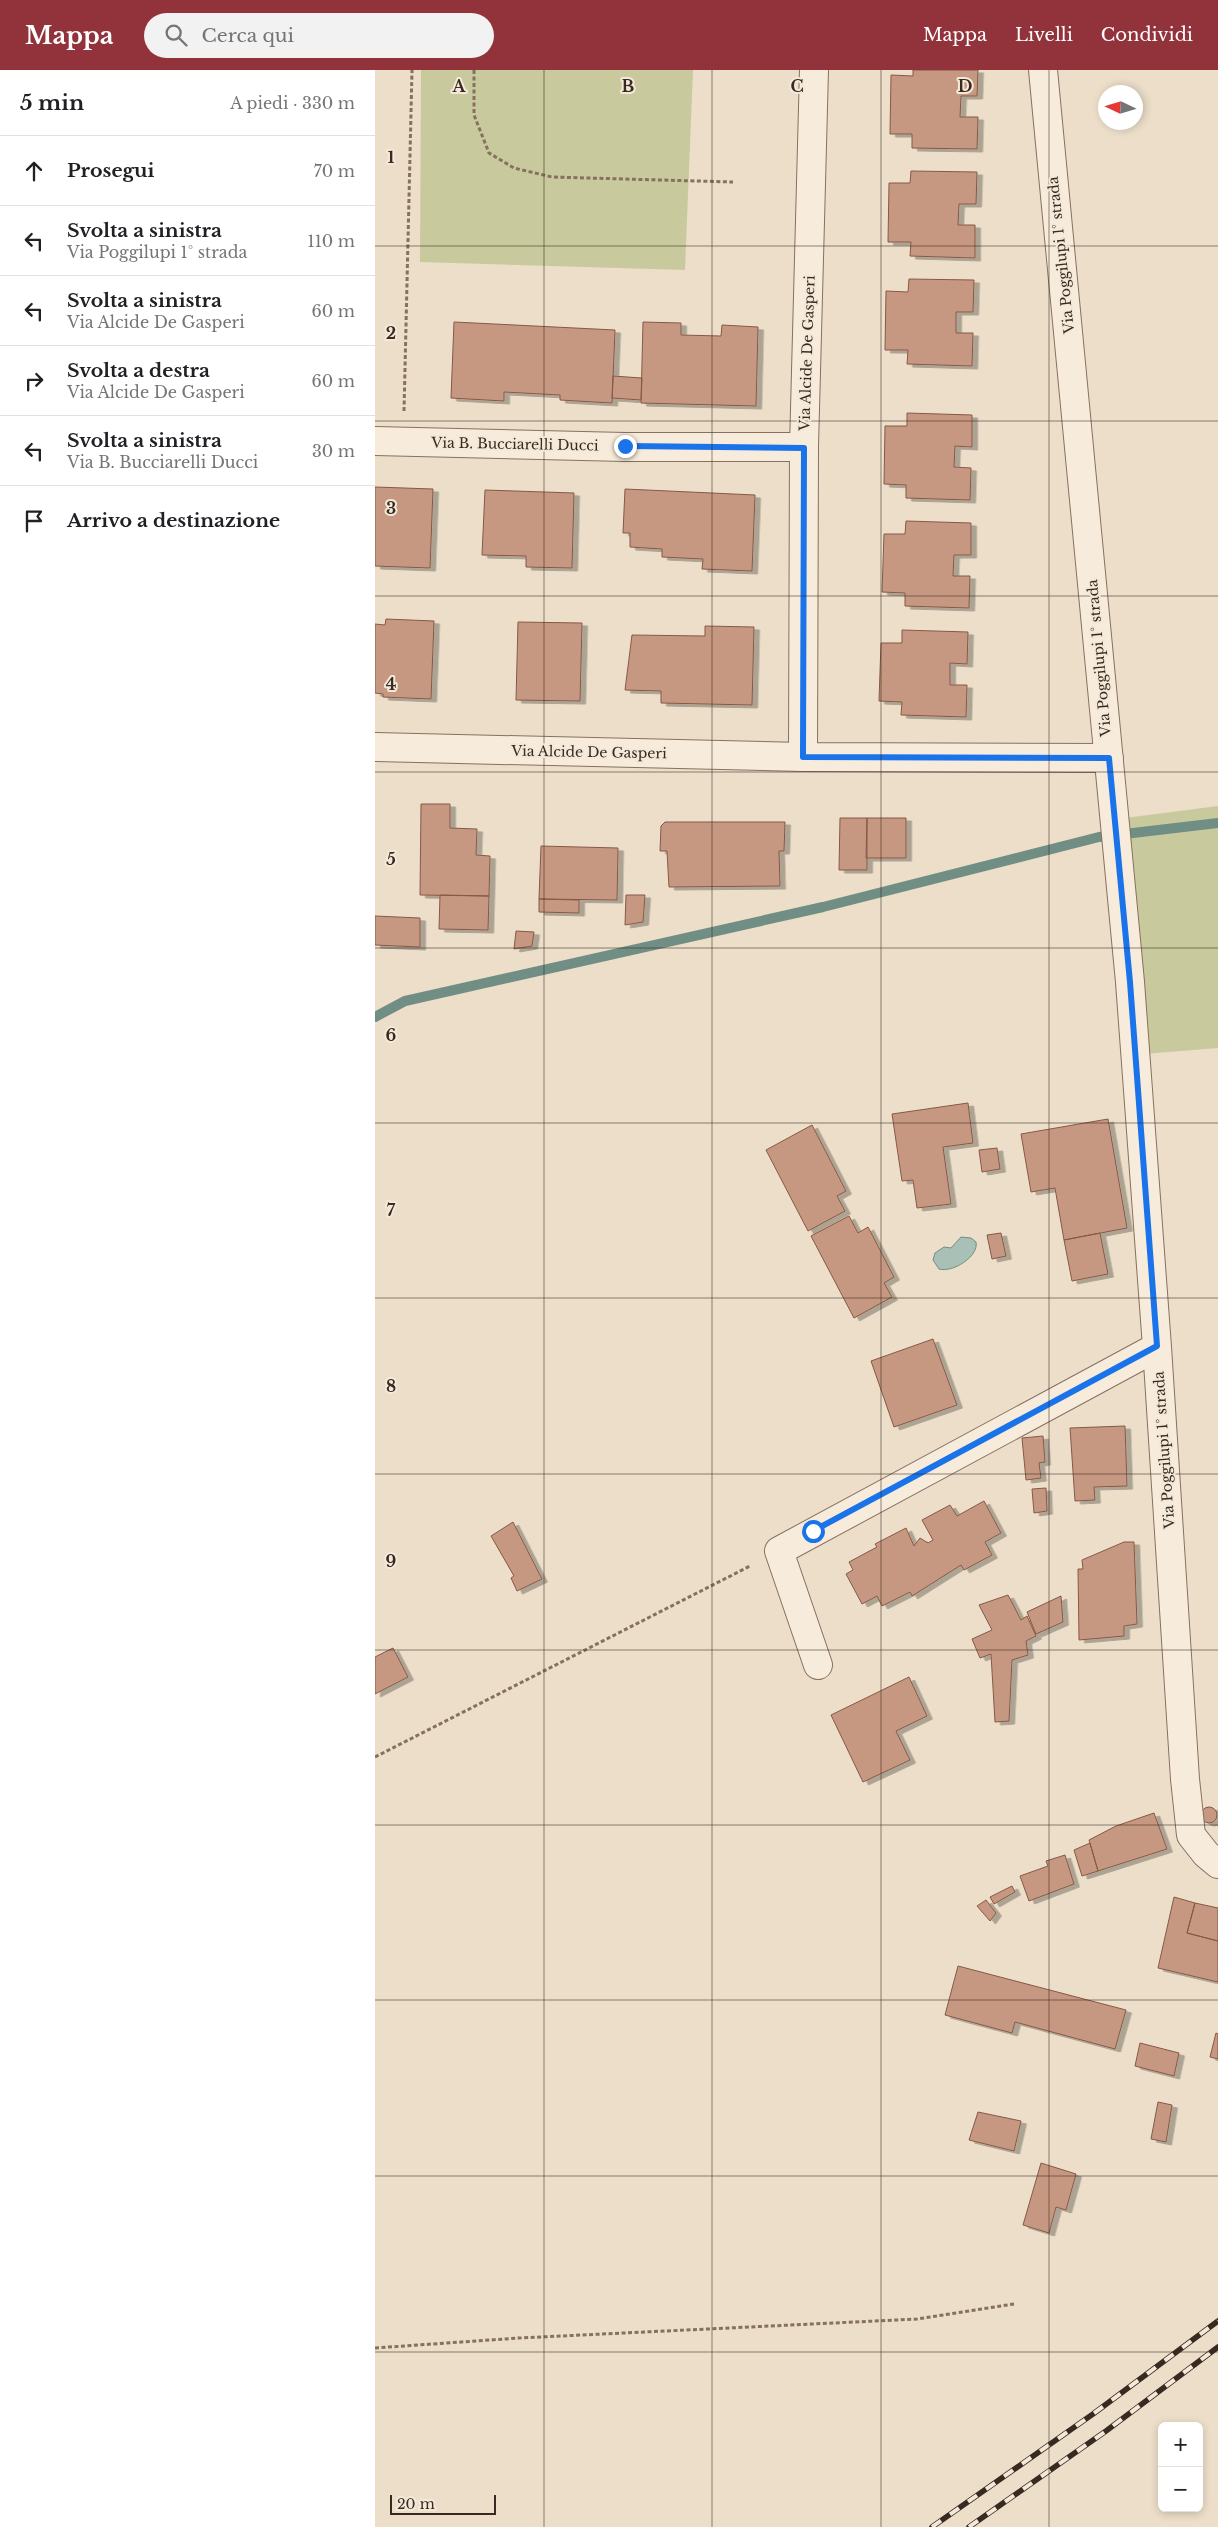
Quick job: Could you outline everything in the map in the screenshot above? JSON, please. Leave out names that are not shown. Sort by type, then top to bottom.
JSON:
[{"type":"street","name":"Via Alcide De Gasperi","points":[[803,757],[804,448],[814,70]]},
{"type":"street","name":"Via Poggilupi 1° strada","points":[[1043,70],[1130,982],[1157,1346],[1185,1779],[1191,1835],[1206,1854],[1218,1864]]},
{"type":"street","name":"Via B. Bucciarelli Ducci","points":[[375,441],[804,448]]},
{"type":"street","name":"Via Alcide De Gasperi","points":[[375,747],[803,757],[1109,758]]},
{"type":"street","points":[[817,1665],[779,1551],[1157,1346]]},
{"type":"path","points":[[404,441],[413,70]]},
{"type":"path","points":[[474,70],[474,115],[489,153],[514,168],[552,177],[733,182]]},
{"type":"path","points":[[375,1757],[779,1551]]},
{"type":"path","points":[[375,2348],[519,2338],[917,2319],[1014,2304]]},
{"type":"green space","points":[[421,70],[693,70],[685,270],[420,262]]},
{"type":"green space","points":[[1218,806],[1218,1048],[1144,1054],[1125,818]]},
{"type":"shaded area","points":[[961,1237],[971,1238],[976,1242],[976,1248],[973,1253],[963,1263],[951,1269],[939,1269],[933,1260],[935,1253],[944,1247],[951,1248]]},
{"type":"building","points":[[913,70],[978,70],[977,96],[961,96],[960,117],[978,117],[977,149],[912,148],[912,134],[890,134],[891,75],[913,76]]},
{"type":"building","points":[[911,171],[977,172],[976,204],[959,204],[958,225],[975,225],[975,258],[910,256],[911,242],[888,242],[889,183],[910,183]]},
{"type":"building","points":[[909,279],[974,280],[973,312],[956,312],[956,333],[973,333],[972,366],[907,364],[908,350],[885,350],[886,291],[908,292]]},
{"type":"building","points":[[454,322],[615,330],[612,403],[560,400],[560,395],[504,392],[504,401],[451,398]]},
{"type":"building","points":[[643,322],[681,323],[681,335],[721,336],[722,325],[758,327],[756,406],[641,403]]},
{"type":"building","points":[[613,376],[642,378],[641,400],[612,398]]},
{"type":"building","points":[[907,413],[972,415],[972,447],[955,446],[954,467],[971,468],[970,500],[906,498],[906,485],[884,484],[885,426],[907,426]]},
{"type":"building","points":[[375,487],[433,489],[430,568],[375,566]]},
{"type":"building","points":[[625,489],[755,495],[752,571],[702,569],[703,559],[662,557],[662,549],[630,547],[630,533],[623,533]]},
{"type":"building","points":[[485,490],[574,493],[572,568],[526,567],[526,556],[482,555]]},
{"type":"building","points":[[906,521],[971,523],[971,555],[954,555],[953,576],[970,576],[969,608],[905,606],[905,593],[882,592],[884,534],[905,534]]},
{"type":"building","points":[[386,619],[434,621],[431,699],[383,697],[383,694],[375,693],[375,624],[385,625]]},
{"type":"building","points":[[518,622],[582,623],[580,701],[516,700]]},
{"type":"building","points":[[705,626],[754,627],[752,705],[661,703],[661,691],[625,690],[632,635],[705,636]]},
{"type":"building","points":[[902,630],[968,632],[967,664],[950,663],[950,685],[967,685],[966,717],[901,715],[902,702],[879,701],[881,643],[902,643]]},
{"type":"building","points":[[421,804],[450,804],[450,828],[477,829],[476,855],[490,856],[489,896],[420,895]]},
{"type":"building","points":[[840,818],[867,818],[867,870],[839,870]]},
{"type":"building","points":[[867,818],[906,818],[906,858],[866,858]]},
{"type":"building","points":[[665,822],[785,822],[784,851],[779,851],[780,886],[669,887],[667,851],[660,851],[661,826]]},
{"type":"building","points":[[541,846],[618,848],[617,900],[539,899]]},
{"type":"building","points":[[440,895],[489,896],[488,930],[439,929]]},
{"type":"building","points":[[626,895],[645,895],[643,922],[625,925]]},
{"type":"building","points":[[539,899],[579,900],[579,913],[539,912]]},
{"type":"building","points":[[375,916],[420,918],[420,947],[375,945]]},
{"type":"building","points":[[516,931],[534,932],[532,946],[514,949]]},
{"type":"building","points":[[968,1103],[973,1143],[943,1147],[951,1204],[917,1208],[913,1180],[902,1181],[892,1114]]},
{"type":"building","points":[[1108,1119],[1127,1228],[1064,1240],[1055,1188],[1031,1192],[1021,1134]]},
{"type":"building","points":[[812,1125],[846,1191],[837,1196],[845,1211],[808,1231],[766,1150]]},
{"type":"building","points":[[997,1148],[1000,1169],[982,1172],[979,1150]]},
{"type":"building","points":[[849,1216],[858,1233],[868,1227],[894,1277],[884,1283],[892,1297],[854,1318],[811,1236]]},
{"type":"building","points":[[1001,1233],[1006,1256],[992,1259],[987,1235]]},
{"type":"building","points":[[1100,1233],[1108,1274],[1072,1281],[1064,1240]]},
{"type":"building","points":[[933,1339],[957,1405],[894,1427],[871,1361]]},
{"type":"building","points":[[1125,1426],[1127,1486],[1094,1487],[1095,1500],[1075,1501],[1070,1428]]},
{"type":"building","points":[[1043,1436],[1045,1462],[1039,1463],[1041,1478],[1026,1480],[1022,1438]]},
{"type":"building","points":[[1046,1488],[1047,1511],[1034,1513],[1032,1489]]},
{"type":"building","points":[[984,1501],[1001,1533],[985,1542],[992,1555],[964,1570],[961,1565],[912,1596],[910,1592],[882,1606],[877,1596],[862,1604],[846,1574],[853,1570],[849,1562],[877,1547],[875,1544],[906,1528],[914,1546],[920,1538],[928,1543],[933,1540],[922,1520],[950,1505],[957,1516]]},
{"type":"building","points":[[513,1522],[542,1579],[517,1591],[511,1578],[514,1576],[491,1536]]},
{"type":"building","points":[[1124,1542],[1134,1542],[1137,1624],[1124,1626],[1124,1636],[1079,1640],[1078,1569],[1083,1569],[1082,1560]]},
{"type":"building","points":[[1008,1595],[1021,1620],[1027,1616],[1036,1636],[1026,1641],[1028,1655],[1012,1660],[1009,1721],[995,1722],[991,1654],[980,1658],[972,1639],[992,1630],[979,1605]]},
{"type":"building","points":[[1061,1596],[1063,1622],[1036,1634],[1027,1612]]},
{"type":"building","points":[[393,1648],[408,1677],[375,1694],[375,1657]]},
{"type":"building","points":[[909,1677],[927,1716],[896,1731],[910,1760],[863,1782],[831,1715]]},
{"type":"building","points":[[1209,1807],[1217,1815],[1209,1823],[1201,1815]]},
{"type":"building","points":[[1154,1813],[1167,1849],[1098,1871],[1089,1840],[1116,1826]]},
{"type":"building","points":[[1090,1843],[1098,1871],[1082,1876],[1074,1850]]},
{"type":"building","points":[[1065,1855],[1074,1884],[1029,1901],[1020,1876],[1048,1866],[1046,1861]]},
{"type":"building","points":[[1012,1886],[1015,1892],[994,1904],[990,1897]]},
{"type":"building","points":[[1174,1897],[1195,1903],[1187,1933],[1218,1941],[1218,1982],[1158,1968]]},
{"type":"building","points":[[986,1900],[996,1913],[990,1921],[977,1906]]},
{"type":"building","points":[[1195,1903],[1218,1908],[1218,1941],[1187,1933]]},
{"type":"building","points":[[958,1966],[1126,2010],[1115,2049],[1015,2022],[1012,2033],[945,2015]]},
{"type":"building","points":[[1216,2033],[1218,2034],[1218,2059],[1210,2057]]},
{"type":"building","points":[[1140,2043],[1179,2053],[1174,2076],[1135,2066]]},
{"type":"building","points":[[1158,2102],[1172,2105],[1166,2142],[1151,2139]]},
{"type":"building","points":[[978,2112],[1021,2121],[1014,2151],[969,2140]]},
{"type":"building","points":[[1041,2163],[1076,2174],[1066,2210],[1056,2207],[1049,2233],[1023,2225]]},
{"type":"waterway","points":[[375,1017],[405,1001],[823,907],[1099,837],[1218,823]]},
{"type":"railway","points":[[932,2527],[1093,2414],[1218,2321]]},
{"type":"railway","points":[[969,2527],[1106,2431],[1218,2347]]},
{"type":"route","points":[[625,446],[804,448],[803,757],[1109,758],[1130,982],[1157,1346],[813,1531]]}]
